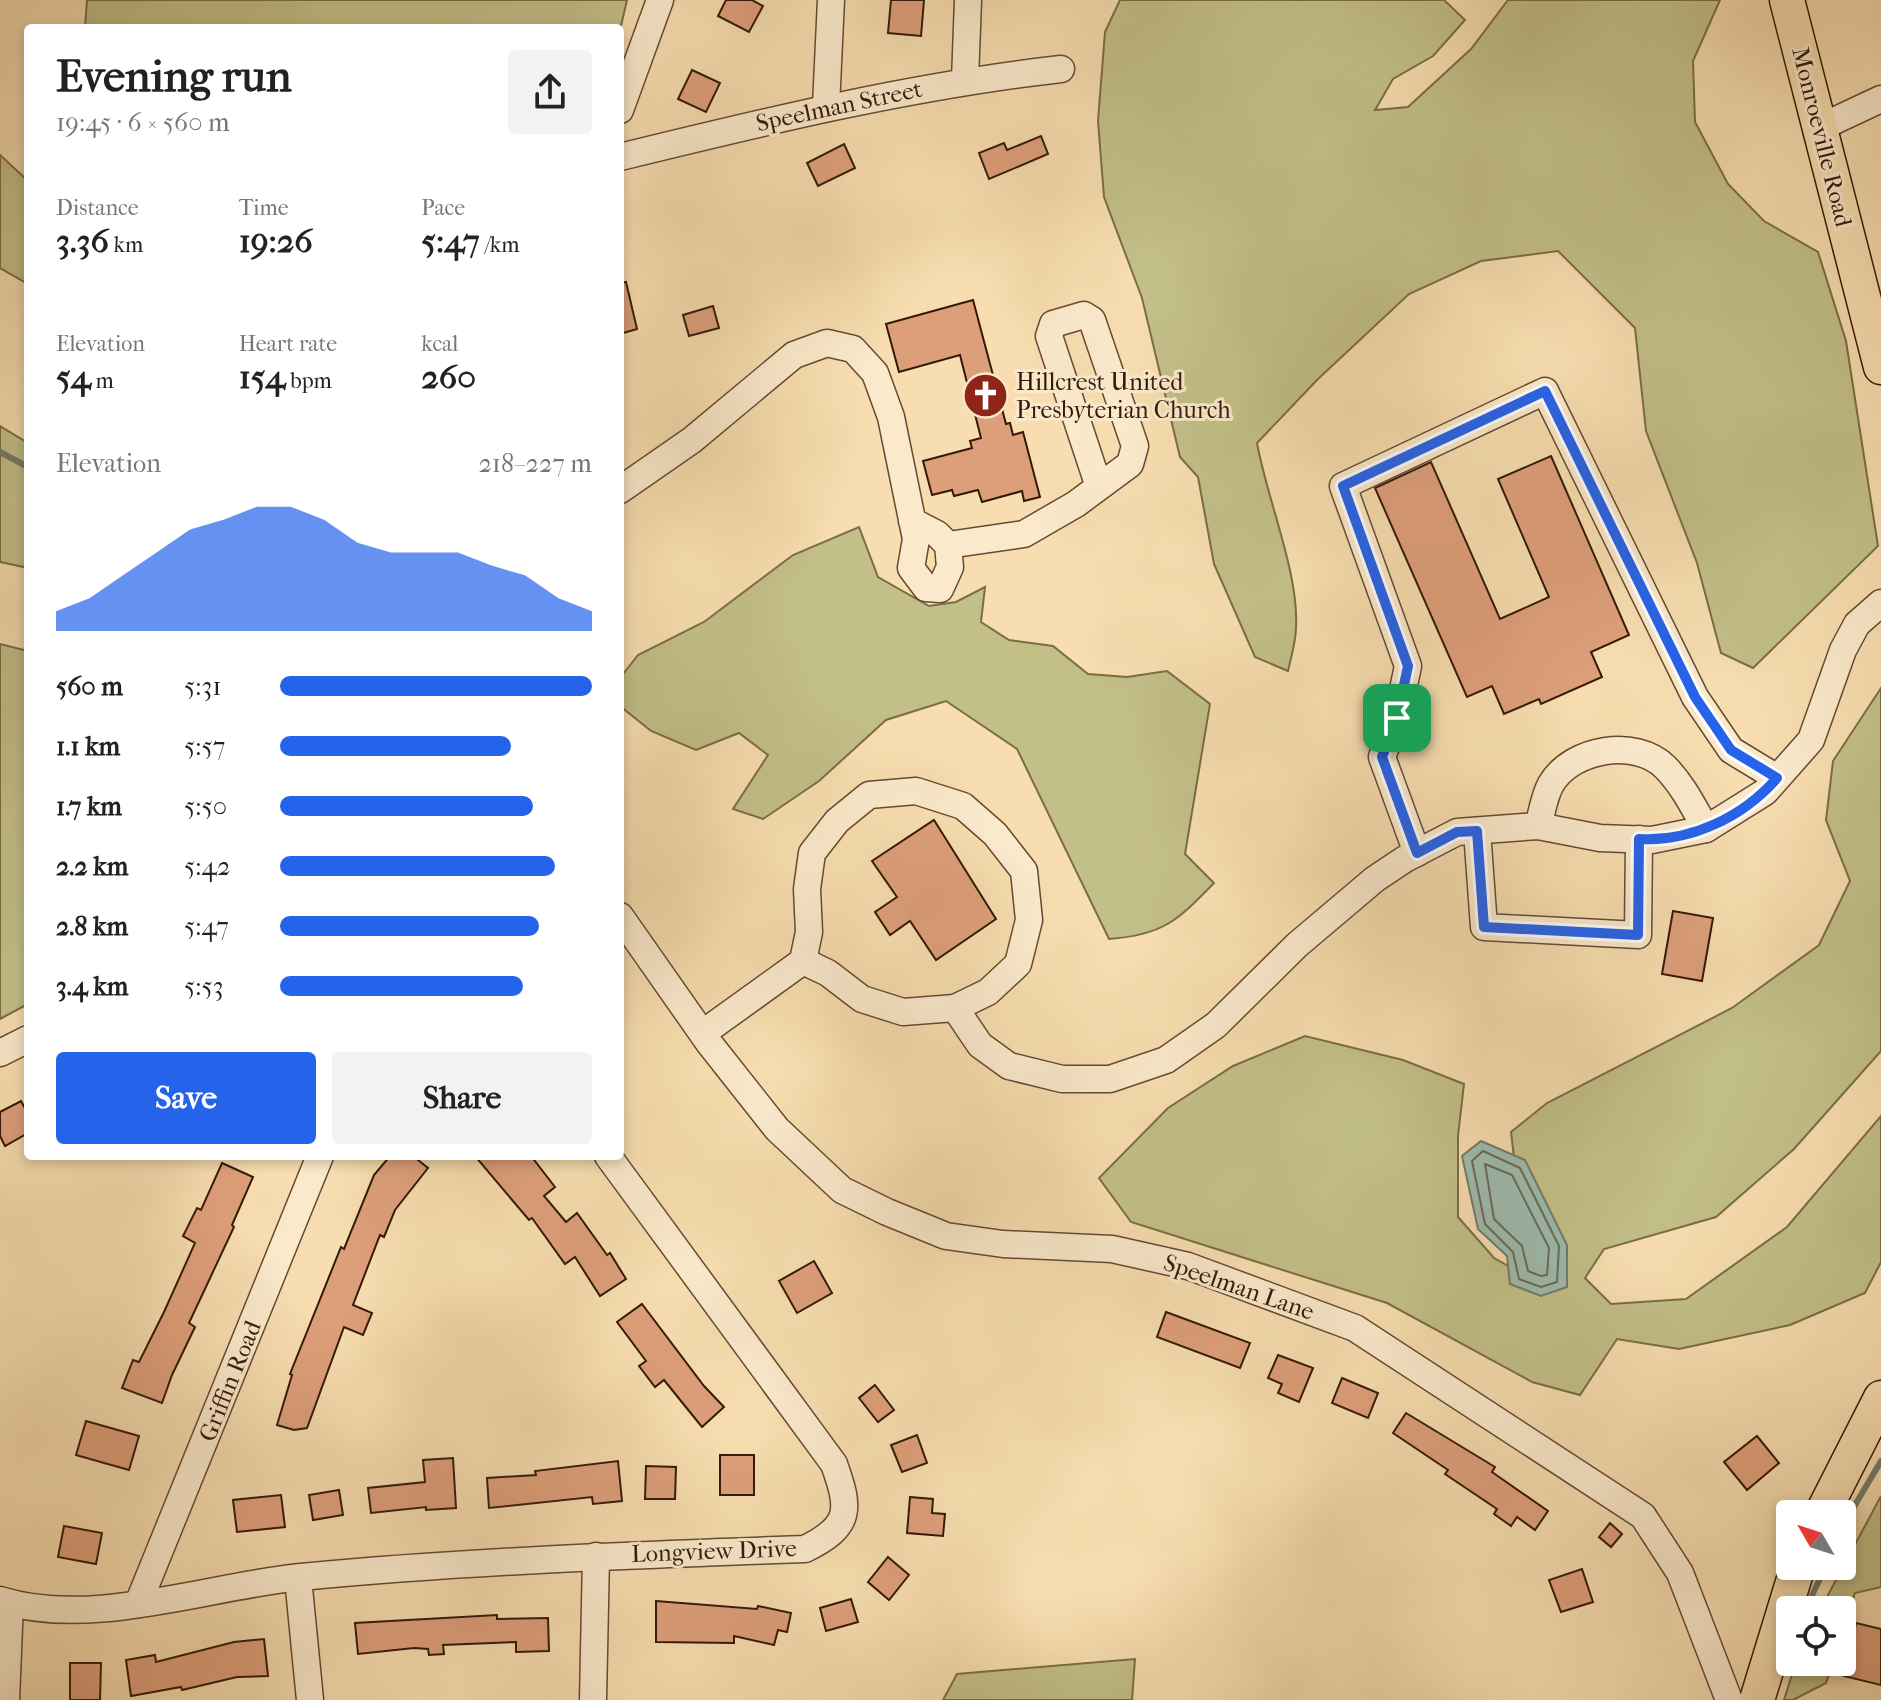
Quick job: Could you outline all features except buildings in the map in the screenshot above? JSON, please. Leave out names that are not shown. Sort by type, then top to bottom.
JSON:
[{"type":"main road","name":"Monroeville Road","points":[[1787,0],[1881,367]]},
{"type":"main road","points":[[1829,1500],[1881,1398]]},
{"type":"main road","points":[[1757,1700],[1794,1580]]},
{"type":"street","points":[[624,99],[660,0]]},
{"type":"street","points":[[826,106],[831,0]]},
{"type":"street","points":[[965,80],[968,0]]},
{"type":"street","name":"Speelman Street","points":[[624,156],[826,106],[965,80],[1061,69]]},
{"type":"street","points":[[1819,128],[1881,99]]},
{"type":"street","points":[[948,545],[1024,534],[1076,504],[1099,487],[1130,464],[1135,446],[1092,320],[1084,315],[1053,324],[1049,336],[1099,487]]},
{"type":"street","points":[[624,487],[692,440],[794,355],[827,343],[853,349],[875,373],[891,417],[912,521],[916,539],[911,568],[926,588],[940,589],[946,580],[952,557],[948,545],[937,534],[912,521]]},
{"type":"street","points":[[1417,853],[1382,757],[1397,718],[1408,666],[1343,486],[1545,391],[1695,697],[1731,750],[1777,778]]},
{"type":"street","points":[[955,1008],[980,1045],[1009,1066],[1062,1079],[1110,1079],[1166,1060],[1216,1025],[1297,945],[1375,879],[1457,832],[1538,826],[1600,838],[1652,840],[1706,829],[1765,792],[1811,740],[1843,650],[1857,624],[1881,603]]},
{"type":"street","points":[[1538,826],[1551,784],[1570,766],[1592,755],[1619,749],[1664,765],[1686,793],[1706,829]]},
{"type":"street","points":[[703,1033],[803,961],[809,932],[807,889],[812,853],[837,821],[869,795],[916,791],[963,806],[995,834],[1024,871],[1029,920],[1018,964],[988,992],[955,1008],[903,1012],[862,999],[828,973],[803,961]]},
{"type":"street","points":[[1477,831],[1484,927],[1638,935],[1639,839]]},
{"type":"street","name":"Speelman Lane","points":[[624,922],[703,1033],[777,1129],[842,1190],[946,1236],[1003,1244],[1112,1249],[1188,1266],[1355,1328],[1643,1516],[1680,1573],[1729,1700]]},
{"type":"street","points":[[0,1053],[24,1041]]},
{"type":"street","name":"Griffin Road","points":[[138,1604],[318,1160]]},
{"type":"street","name":"Longview Drive","points":[[5,1601],[49,1610],[138,1604],[298,1578],[596,1556],[805,1549],[829,1537],[844,1518],[847,1500],[834,1464],[611,1160]]},
{"type":"street","points":[[593,1700],[596,1556]]},
{"type":"street","points":[[298,1578],[310,1700]]},
{"type":"street","points":[[5,1601],[6,1700]]},
{"type":"shaded area","points":[[87,0],[627,0],[621,24],[85,24]]},
{"type":"shaded area","points":[[1120,0],[1444,0],[1465,20],[1433,56],[1393,79],[1375,110],[1408,107],[1471,49],[1508,0],[1720,0],[1693,61],[1695,122],[1728,184],[1764,221],[1818,252],[1846,341],[1878,546],[1753,668],[1721,653],[1697,563],[1646,431],[1635,328],[1558,251],[1481,261],[1409,294],[1318,379],[1257,443],[1293,583],[1296,627],[1288,671],[1255,657],[1214,564],[1198,477],[1180,457],[1142,298],[1104,197],[1098,121],[1105,32]]},
{"type":"shaded area","points":[[0,155],[24,177],[24,282],[0,268]]},
{"type":"shaded area","points":[[0,426],[24,441],[24,567],[0,562]]},
{"type":"shaded area","points":[[859,527],[878,577],[929,606],[956,602],[985,587],[981,622],[1009,640],[1053,646],[1088,674],[1127,677],[1167,671],[1210,704],[1185,854],[1214,883],[1168,924],[1143,934],[1109,939],[1017,749],[946,701],[886,720],[819,781],[763,819],[733,809],[768,755],[739,733],[696,750],[651,731],[624,709],[624,673],[638,655],[704,622],[793,555]]},
{"type":"shaded area","points":[[0,644],[24,650],[24,1006],[0,1019]]},
{"type":"shaded area","points":[[1881,688],[1881,1051],[1794,1149],[1716,1217],[1604,1249],[1585,1278],[1611,1304],[1686,1299],[1787,1227],[1881,1116],[1881,1262],[1865,1293],[1790,1325],[1679,1349],[1617,1339],[1580,1395],[1532,1382],[1387,1303],[1131,1222],[1099,1178],[1168,1108],[1233,1066],[1305,1036],[1403,1060],[1464,1084],[1458,1136],[1458,1217],[1494,1258],[1528,1277],[1511,1132],[1547,1103],[1732,1008],[1819,945],[1850,881],[1826,820],[1833,761]]},
{"type":"shaded area","points":[[1881,1496],[1881,1587],[1855,1593],[1854,1596],[1827,1596],[1836,1580],[1856,1580],[1856,1543]]},
{"type":"shaded area","points":[[1135,1659],[1132,1700],[943,1700],[957,1674]]},
{"type":"shaded area","points":[[1792,1676],[1828,1676],[1826,1683],[1793,1700],[1784,1700]]},
{"type":"water","points":[[1481,1141],[1525,1160],[1567,1245],[1567,1287],[1541,1296],[1510,1284],[1507,1256],[1478,1229],[1462,1156]]},
{"type":"waterway","points":[[0,452],[24,465]]},
{"type":"waterway","points":[[1856,1503],[1881,1461]]},
{"type":"waterway","points":[[1812,1596],[1819,1580]]},
{"type":"place","name":"Hillcrest United Presbyterian Church","points":[[985,396]]},
{"type":"route","points":[[1545,391],[1695,697],[1731,750],[1777,778],[1765,792],[1740,810],[1706,829],[1652,840],[1639,839],[1638,935],[1484,927],[1477,831],[1457,832],[1417,853],[1382,757],[1397,718],[1408,666],[1343,486],[1545,391]]}]
